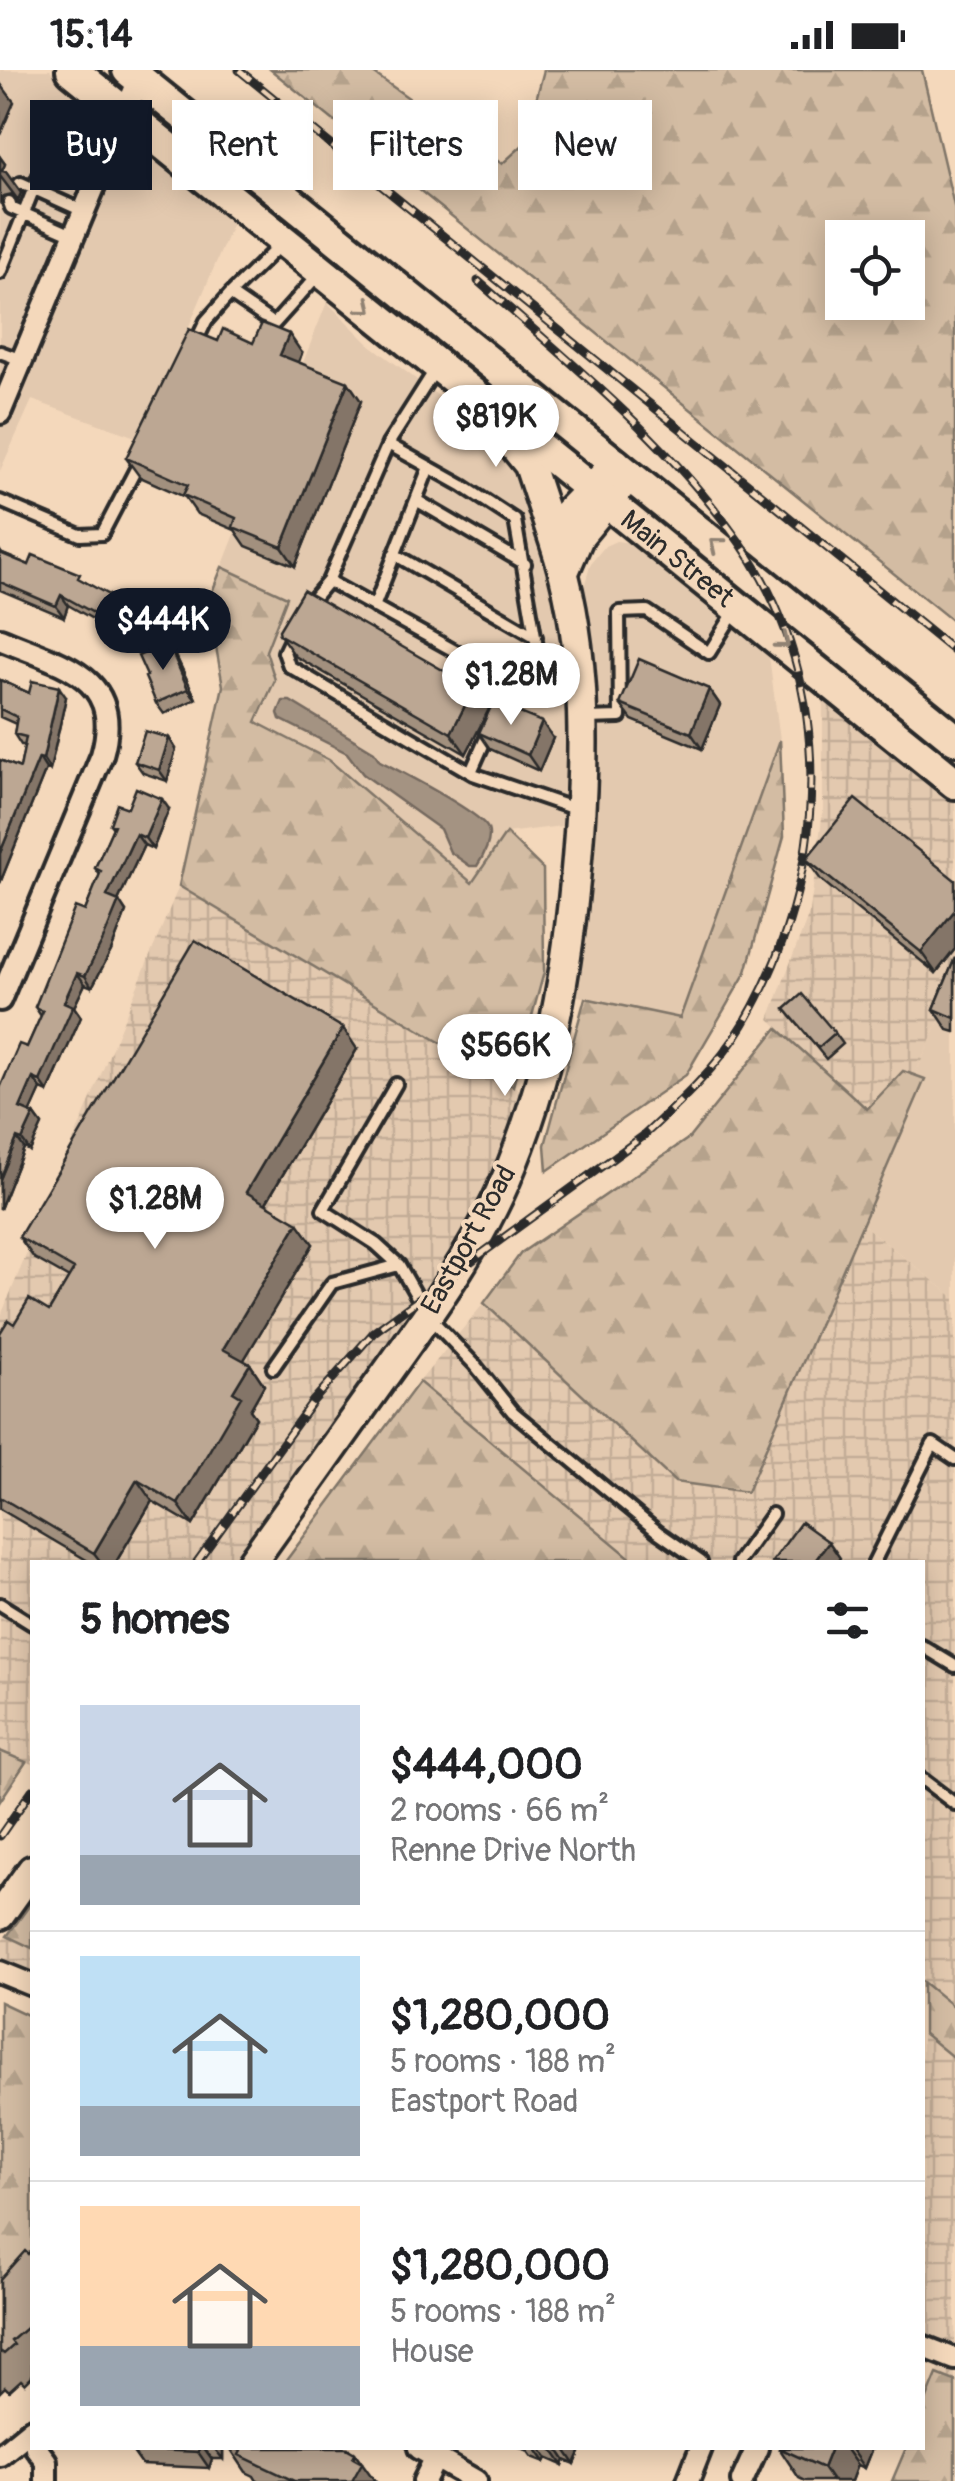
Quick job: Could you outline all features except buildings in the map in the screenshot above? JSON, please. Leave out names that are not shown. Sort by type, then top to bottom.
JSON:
[{"type":"main road","name":"Main Street","points":[[72,70],[109,100]]},
{"type":"main road","name":"Main Street","points":[[134,75],[955,738]]},
{"type":"main road","name":"Main Street","points":[[152,135],[955,783]]},
{"type":"street","points":[[127,100],[134,75]]},
{"type":"street","points":[[0,413],[92,190]]},
{"type":"street","name":"Eastport Road","points":[[253,1560],[428,1316],[492,1209],[529,1120],[567,960],[580,811],[582,718],[564,572],[528,465],[464,386]]},
{"type":"street","points":[[554,541],[568,512],[599,494],[623,469]]},
{"type":"street","points":[[564,572],[599,494]]},
{"type":"street","points":[[0,639],[86,678],[104,700],[108,716],[102,755],[0,1000]]},
{"type":"street","points":[[0,1916],[30,1873]]},
{"type":"street","points":[[0,1972],[30,1984]]},
{"type":"street","points":[[925,2347],[955,2360]]},
{"type":"street","points":[[0,2455],[30,2439]]},
{"type":"street","points":[[39,2450],[46,2461],[46,2481]]},
{"type":"street","points":[[688,2481],[701,2450]]},
{"type":"street","points":[[742,2481],[756,2450]]},
{"type":"street","points":[[424,2481],[428,2452],[476,2481]]},
{"type":"lane","points":[[17,185],[30,187]]},
{"type":"lane","points":[[0,273],[34,190]]},
{"type":"lane","points":[[36,190],[83,211]]},
{"type":"lane","points":[[9,202],[10,208],[74,234]]},
{"type":"lane","points":[[190,354],[206,320],[284,241]]},
{"type":"lane","points":[[230,294],[274,324],[322,271]]},
{"type":"lane","points":[[0,352],[22,360]]},
{"type":"lane","points":[[302,612],[328,581],[388,444],[438,365]]},
{"type":"lane","points":[[388,444],[516,520],[542,676]]},
{"type":"lane","points":[[0,501],[80,535],[102,534],[142,457]]},
{"type":"lane","points":[[374,607],[429,467]]},
{"type":"lane","points":[[416,500],[526,564]]},
{"type":"lane","points":[[394,554],[536,637]]},
{"type":"lane","points":[[328,581],[492,671],[580,679]]},
{"type":"lane","points":[[582,718],[620,717],[618,612],[647,610],[709,653],[738,606]]},
{"type":"lane","points":[[296,625],[284,652],[288,666],[471,772],[580,811]]},
{"type":"lane","points":[[471,772],[514,673]]},
{"type":"lane","points":[[396,1084],[324,1210],[376,1244],[398,1265],[428,1316],[514,1412],[697,1560]]},
{"type":"lane","points":[[273,1368],[332,1283],[398,1265]]},
{"type":"lane","points":[[875,1560],[933,1444],[955,1459]]},
{"type":"lane","points":[[739,1560],[772,1514]]},
{"type":"lane","points":[[0,1604],[30,1623]]},
{"type":"lane","points":[[925,1648],[955,1666]]},
{"type":"lane","points":[[925,1781],[955,1804]]},
{"type":"shaded area","points":[[0,70],[50,70],[88,100],[30,100],[30,190],[152,190],[152,152],[172,168],[172,190],[200,190],[235,218],[141,439],[32,400],[0,471]]},
{"type":"shaded area","points":[[327,302],[369,344],[485,431],[518,469],[551,578],[563,645],[572,739],[570,825],[506,833],[472,883],[329,760],[255,722],[275,680],[266,652],[287,598],[222,567]]},
{"type":"shaded area","points":[[616,541],[633,543],[769,656],[780,740],[680,1019],[573,995],[591,676],[583,590],[591,563],[605,546]]},
{"type":"shaded area","points":[[823,695],[955,802],[955,985],[915,1075],[903,1071],[867,1109],[769,1019],[810,911],[823,810]]},
{"type":"shaded area","points":[[283,701],[290,701],[374,752],[380,761],[482,822],[489,838],[477,866],[470,866],[450,852],[440,829],[363,774],[347,753],[280,719]]},
{"type":"shaded area","points":[[179,886],[527,1094],[484,1205],[419,1311],[240,1560],[30,1560],[30,1763],[0,1751],[0,1318]]},
{"type":"shaded area","points":[[955,985],[955,1298],[862,1224],[925,1079],[915,1075]]},
{"type":"shaded area","points":[[862,1224],[955,1298],[955,2008],[925,1984],[925,1560],[632,1560],[419,1382],[484,1303],[675,1482],[746,1492]]},
{"type":"shaded area","points":[[7,1936],[30,1947],[30,1972],[0,1960],[0,1942]]},
{"type":"shaded area","points":[[925,2035],[955,2059],[955,2381],[937,2374],[947,2347],[925,2337]]},
{"type":"green space","points":[[271,70],[369,70],[411,100],[333,100],[333,120],[313,100]]},
{"type":"green space","points":[[544,70],[922,70],[955,210],[955,623],[419,190],[498,190],[498,161],[502,164],[518,149],[518,190],[652,190],[652,100],[536,100]]},
{"type":"green space","points":[[222,567],[287,597],[266,651],[275,680],[256,722],[329,760],[472,883],[506,833],[543,869],[544,972],[513,1086],[179,886],[223,686],[208,602]]},
{"type":"green space","points":[[780,740],[784,836],[746,972],[686,1075],[547,1171],[545,1145],[585,998],[680,1018]]},
{"type":"green space","points":[[777,1028],[867,1109],[903,1071],[925,1079],[747,1492],[675,1482],[484,1303],[521,1253],[689,1138]]},
{"type":"green space","points":[[419,1382],[633,1560],[286,1560]]},
{"type":"green space","points":[[0,1751],[26,1762],[0,1801]]},
{"type":"green space","points":[[30,1905],[30,1947],[7,1936]]},
{"type":"green space","points":[[925,1984],[955,2008],[955,2059],[925,2035]]},
{"type":"green space","points":[[0,2002],[30,2016],[30,2265],[0,2291]]},
{"type":"green space","points":[[937,2374],[955,2381],[955,2481],[892,2481],[905,2450],[925,2450],[925,2403]]},
{"type":"railway","points":[[239,70],[955,652]]},
{"type":"railway","points":[[198,1560],[313,1401],[374,1332],[642,1137],[697,1084],[743,1025],[772,969],[793,909],[806,846],[811,783],[807,720],[794,658],[772,598],[740,543],[682,471],[617,404],[478,281]]},
{"type":"railway","points":[[0,1836],[30,1793]]}]
